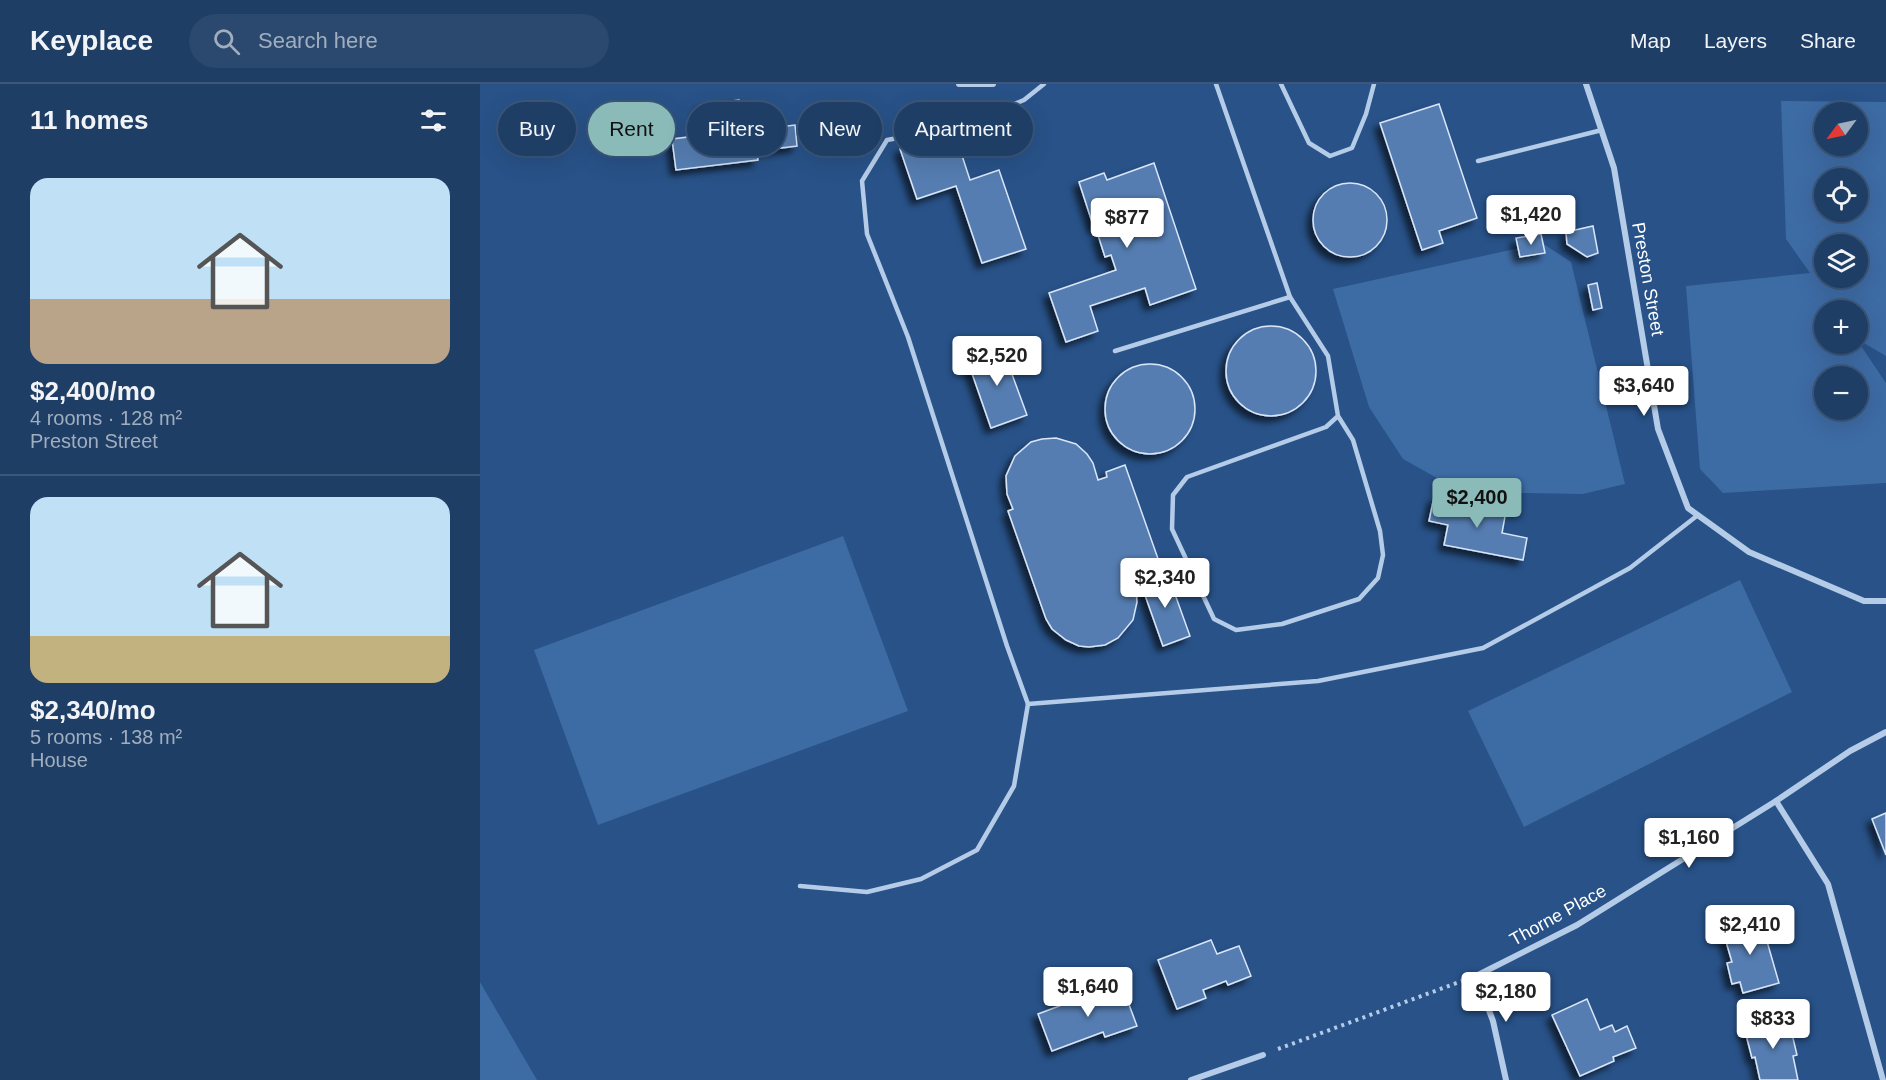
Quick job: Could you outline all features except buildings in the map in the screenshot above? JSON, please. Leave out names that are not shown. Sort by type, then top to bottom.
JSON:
[{"type":"street","points":[[959,84],[993,84]]},
{"type":"street","name":"Preston Street","points":[[1587,84],[1614,168],[1658,429],[1688,508],[1749,552],[1864,601],[1886,601]]},
{"type":"street","name":"Thorne Place","points":[[1476,976],[1577,925],[1776,801],[1850,751],[1886,732]]},
{"type":"street","points":[[1776,801],[1828,884],[1883,1080]]},
{"type":"street","points":[[1476,976],[1493,1021],[1506,1080]]},
{"type":"street","points":[[1191,1080],[1263,1055]]},
{"type":"lane","points":[[800,886],[867,892],[921,879],[977,850],[1014,786],[1028,704],[1007,646],[908,337],[867,234],[862,181],[887,140],[963,126],[1024,100],[1044,84]]},
{"type":"lane","points":[[1216,84],[1290,297],[1328,356],[1338,416],[1353,440],[1380,531],[1383,555],[1378,578],[1359,599],[1282,624],[1236,630],[1214,619],[1172,529],[1173,495],[1187,477],[1326,426],[1338,416]]},
{"type":"lane","points":[[1281,84],[1309,143],[1330,156],[1352,148],[1366,114],[1374,84]]},
{"type":"lane","points":[[1478,161],[1602,130]]},
{"type":"lane","points":[[1115,351],[1290,297]]},
{"type":"lane","points":[[1028,704],[1318,681],[1483,648],[1630,568],[1698,515]]},
{"type":"path","points":[[1263,1055],[1476,976]]},
{"type":"shaded area","points":[[1781,101],[1886,102],[1886,356],[1868,345],[1868,300],[1814,300],[1814,354],[1866,354],[1886,383],[1886,483],[1723,493],[1700,469],[1686,286],[1810,273],[1786,239]]},
{"type":"shaded area","points":[[1542,243],[1571,262],[1625,484],[1583,494],[1462,492],[1403,459],[1369,407],[1333,289]]},
{"type":"shaded area","points":[[843,536],[908,711],[598,825],[534,650]]},
{"type":"shaded area","points":[[1740,580],[1792,692],[1524,827],[1468,711]]},
{"type":"shaded area","points":[[480,982],[537,1080],[480,1080]]}]
